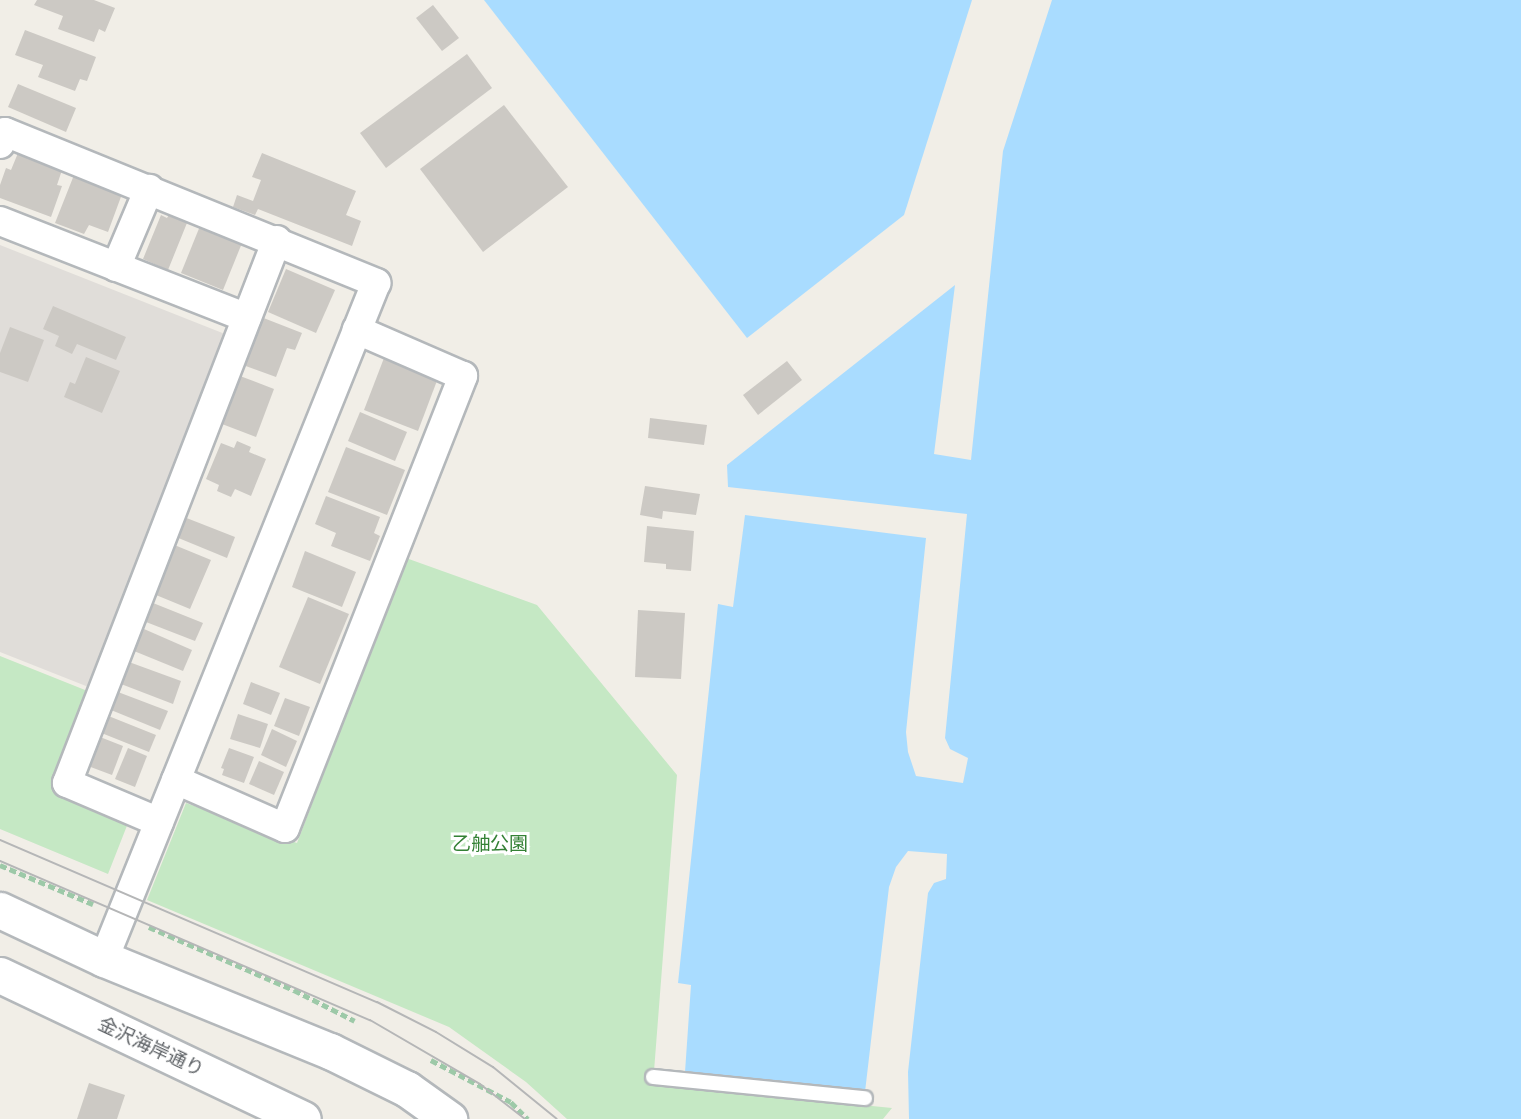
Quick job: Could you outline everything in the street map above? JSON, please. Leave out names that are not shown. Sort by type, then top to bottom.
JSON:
[{"type":"street","points":[[0,144],[5,132],[277,240],[376,283],[104,959]]},
{"type":"street","points":[[116,267],[149,190]]},
{"type":"street","points":[[0,221],[247,318]]},
{"type":"street","points":[[159,822],[67,783],[277,240]]},
{"type":"street","points":[[176,780],[285,828],[463,376],[357,330]]},
{"type":"street","points":[[0,910],[104,959],[330,1051],[407,1089],[449,1119]]},
{"type":"street","name":"金沢海岸通り","points":[[0,975],[303,1119]]},
{"type":"lane","points":[[653,1077],[865,1098]]},
{"type":"path","points":[[0,865],[294,990],[366,1027]]},
{"type":"path","points":[[426,1058],[511,1102],[528,1119]]},
{"type":"shaded area","points":[[0,245],[230,336],[91,688],[0,652]]},
{"type":"green space","name":"乙舳公園","points":[[406,558],[537,605],[677,775],[653,1084],[892,1108],[883,1119],[567,1119],[526,1082],[449,1027],[147,900],[186,803],[297,843]]},
{"type":"green space","points":[[0,656],[95,694],[58,787],[130,818],[108,874],[0,829]]},
{"type":"water","points":[[484,0],[972,0],[904,215],[747,338]]},
{"type":"water","points":[[1052,0],[1521,0],[1521,1119],[909,1119],[908,1072],[928,893],[934,883],[946,879],[947,854],[908,851],[896,867],[889,887],[865,1092],[685,1072],[691,985],[678,983],[718,604],[733,607],[745,515],[926,538],[906,732],[908,752],[916,776],[963,783],[968,758],[950,749],[945,738],[967,514],[728,487],[727,465],[955,285],[934,454],[971,460],[1003,151]]},
{"type":"building","points":[[37,0],[94,0],[115,8],[105,32],[99,29],[94,42],[58,29],[63,16],[34,5]]},
{"type":"building","points":[[433,5],[459,38],[442,51],[416,18]]},
{"type":"building","points":[[25,30],[96,57],[87,81],[80,79],[75,91],[38,77],[43,65],[15,55]]},
{"type":"building","points":[[467,54],[492,88],[386,168],[360,133]]},
{"type":"building","points":[[18,84],[76,108],[66,132],[8,107]]},
{"type":"building","points":[[504,105],[568,187],[483,252],[420,169]]},
{"type":"building","points":[[18,153],[62,170],[57,185],[62,186],[51,217],[0,198],[0,185],[6,168],[11,170]]},
{"type":"building","points":[[262,153],[356,191],[346,215],[361,221],[352,246],[258,209],[255,215],[233,207],[237,195],[253,201],[261,180],[252,177]]},
{"type":"building","points":[[74,175],[122,194],[108,232],[89,225],[84,234],[55,223]]},
{"type":"building","points":[[171,211],[189,218],[168,270],[143,259],[161,215],[167,218]]},
{"type":"building","points":[[200,226],[242,243],[223,290],[181,273]]},
{"type":"building","points":[[286,269],[335,290],[316,333],[268,312]]},
{"type":"building","points":[[53,306],[126,337],[116,360],[77,344],[72,354],[55,346],[59,336],[43,329]]},
{"type":"building","points":[[261,317],[302,333],[295,350],[287,348],[276,377],[243,365]]},
{"type":"building","points":[[10,327],[44,340],[28,382],[0,372],[0,353]]},
{"type":"building","points":[[86,357],[120,371],[102,413],[64,397],[70,382],[75,384]]},
{"type":"building","points":[[384,358],[438,378],[418,431],[364,410]]},
{"type":"building","points":[[787,361],[802,380],[758,415],[743,395]]},
{"type":"building","points":[[240,376],[274,389],[256,437],[222,424]]},
{"type":"building","points":[[360,412],[407,432],[395,461],[348,441]]},
{"type":"building","points":[[650,418],[707,425],[704,445],[648,438]]},
{"type":"building","points":[[237,441],[251,447],[249,452],[266,459],[251,496],[235,489],[231,497],[217,491],[219,485],[206,479],[221,443],[234,448]]},
{"type":"building","points":[[346,447],[405,470],[387,515],[328,492]]},
{"type":"building","points":[[645,486],[700,494],[696,515],[663,511],[662,519],[640,515]]},
{"type":"building","points":[[326,496],[380,517],[374,533],[380,536],[370,561],[331,546],[336,533],[315,524]]},
{"type":"building","points":[[184,517],[235,537],[227,558],[176,537]]},
{"type":"building","points":[[647,526],[694,531],[691,571],[666,569],[666,564],[644,562]]},
{"type":"building","points":[[172,544],[211,560],[190,609],[156,595],[169,563],[164,561]]},
{"type":"building","points":[[305,551],[356,572],[342,607],[292,587]]},
{"type":"building","points":[[308,597],[349,614],[320,684],[279,667]]},
{"type":"building","points":[[153,603],[203,623],[195,641],[146,622]]},
{"type":"building","points":[[638,610],[685,613],[681,679],[635,677]]},
{"type":"building","points":[[144,629],[192,650],[183,671],[134,651]]},
{"type":"building","points":[[129,662],[181,681],[173,704],[121,684]]},
{"type":"building","points":[[251,682],[280,693],[271,715],[243,704]]},
{"type":"building","points":[[118,692],[168,711],[160,730],[111,710]]},
{"type":"building","points":[[285,698],[310,707],[299,736],[274,726]]},
{"type":"building","points":[[238,714],[268,724],[260,748],[230,739]]},
{"type":"building","points":[[106,715],[156,735],[149,752],[99,732]]},
{"type":"building","points":[[272,729],[297,741],[286,767],[261,755]]},
{"type":"building","points":[[100,737],[123,746],[112,775],[88,766]]},
{"type":"building","points":[[128,748],[147,756],[135,787],[115,779]]},
{"type":"building","points":[[229,748],[254,757],[244,783],[222,775],[224,769],[221,768]]},
{"type":"building","points":[[259,761],[284,772],[274,795],[249,784]]},
{"type":"building","points":[[89,1083],[125,1095],[117,1119],[77,1119]]},
{"type":"tram line","points":[[0,840],[377,1002],[436,1032],[493,1067],[557,1119]]},
{"type":"tram line","points":[[0,861],[370,1020],[480,1084],[525,1119]]}]
